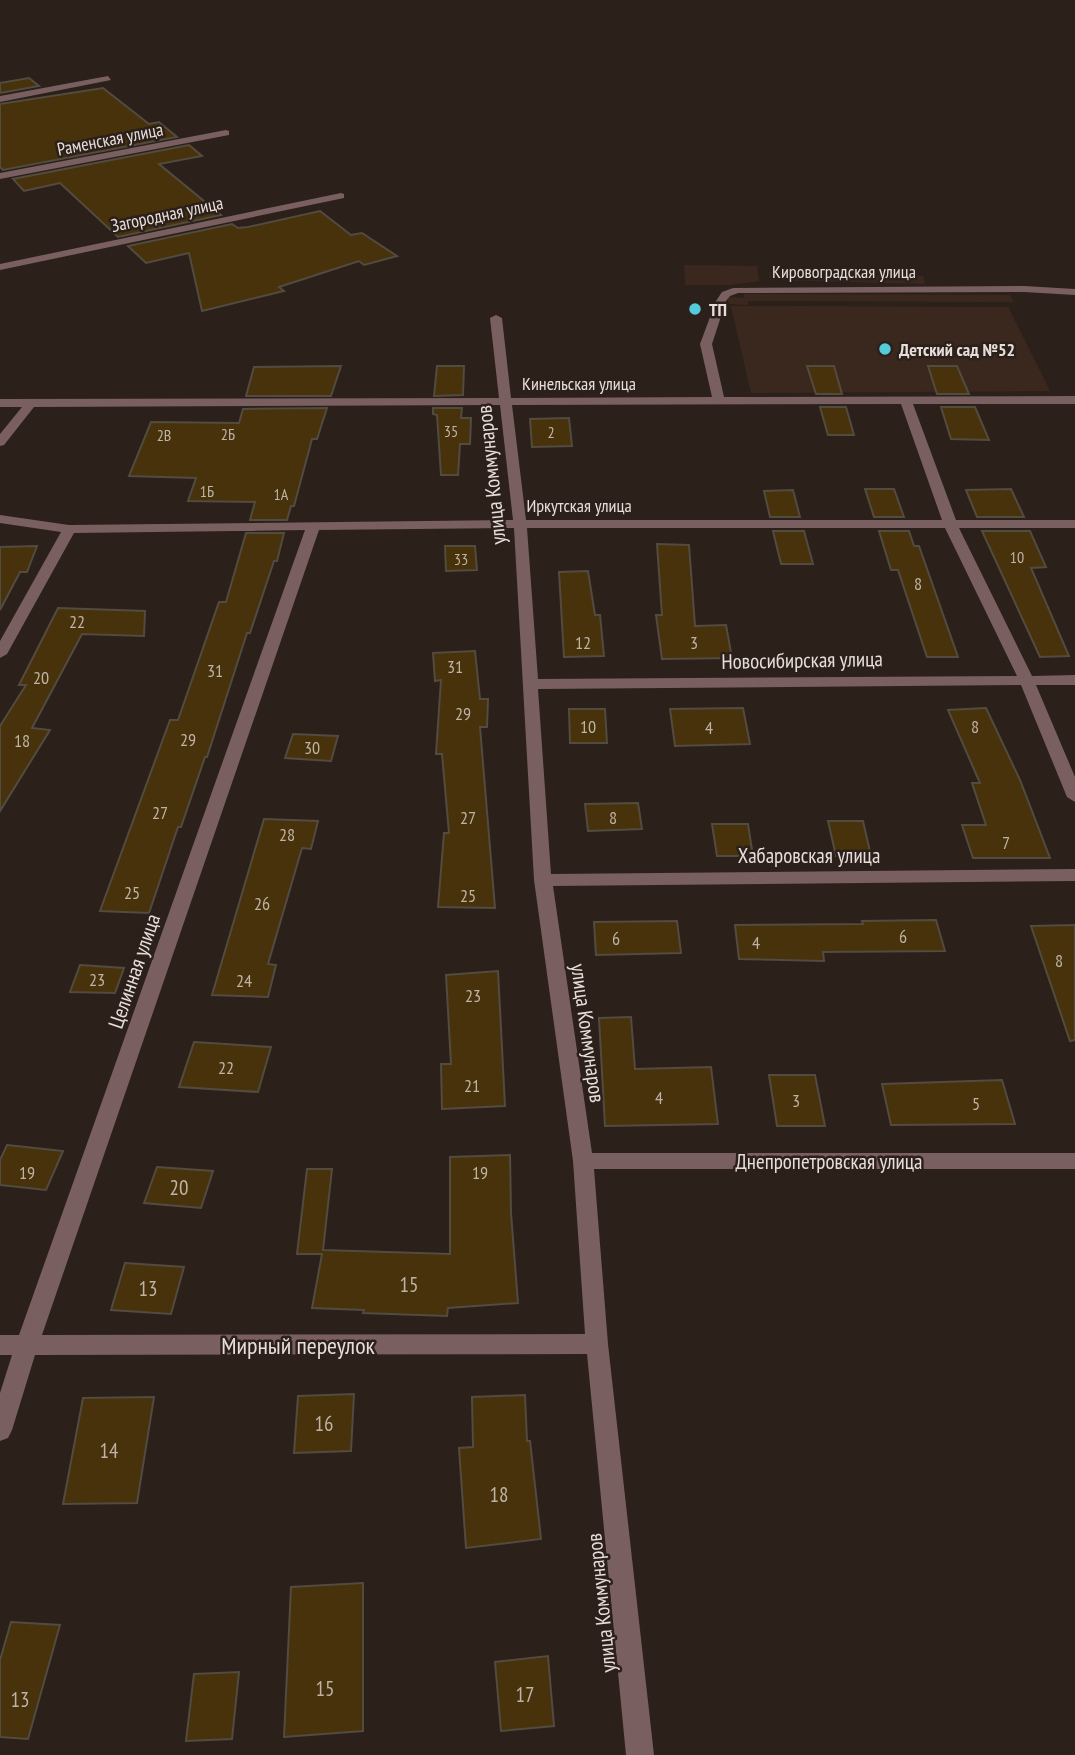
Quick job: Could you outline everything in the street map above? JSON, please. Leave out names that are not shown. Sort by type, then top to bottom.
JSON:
[{"type":"street","points":[[0,99],[108,78]]},
{"type":"street","name":"Раменская улица","points":[[0,176],[226,132]]},
{"type":"street","name":"Загородная улица","points":[[0,267],[341,196]]},
{"type":"street","name":"Кировоградская улица","points":[[719,400],[706,344],[721,300],[726,294],[737,290],[1010,289],[1075,292]]},
{"type":"street","name":"улица Коммунаров","points":[[496,318],[520,524],[542,880],[583,1161],[597,1344],[640,1755]]},
{"type":"street","points":[[906,400],[951,526],[1026,679],[1075,797]]},
{"type":"street","name":"Кинельская улица","points":[[0,403],[1075,400]]},
{"type":"street","points":[[0,442],[31,403]]},
{"type":"street","name":"Иркутская улица","points":[[0,519],[69,529],[520,524],[1075,524]]},
{"type":"street","name":"Целинная улица","points":[[0,1430],[27,1345],[313,527]]},
{"type":"street","points":[[0,654],[69,529]]},
{"type":"street","name":"Новосибирская улица","points":[[529,684],[1075,680]]},
{"type":"street","name":"Хабаровская улица","points":[[542,880],[1075,875]]},
{"type":"street","name":"Днепропетровская улица","points":[[583,1161],[1075,1161]]},
{"type":"street","name":"Мирный переулок","points":[[0,1345],[597,1344]]},
{"type":"shaded area","points":[[684,265],[757,266],[759,281],[730,285],[685,285]]},
{"type":"shaded area","points":[[769,272],[923,276],[925,284],[770,280]]},
{"type":"shaded area","points":[[744,294],[1010,295],[1014,302],[748,301],[748,305],[729,304],[727,297],[744,298]]},
{"type":"shaded area","name":"Детский сад №52","points":[[731,306],[1008,307],[1050,391],[751,393]]},
{"type":"building","points":[[29,78],[39,86],[0,93],[0,83]]},
{"type":"building","points":[[103,88],[149,124],[159,122],[177,137],[3,170],[0,167],[0,104]]},
{"type":"building","points":[[189,145],[202,156],[159,164],[221,215],[118,237],[60,183],[24,191],[13,179]]},
{"type":"building","points":[[320,211],[351,235],[362,233],[397,256],[364,265],[359,261],[279,287],[284,291],[202,311],[189,253],[146,263],[128,246],[232,224],[238,228],[248,227]]},
{"type":"building","points":[[341,366],[331,396],[246,396],[254,367]]},
{"type":"building","points":[[437,366],[464,366],[463,395],[434,396]]},
{"type":"building","points":[[807,366],[834,366],[842,394],[816,394]]},
{"type":"building","points":[[928,366],[957,366],[969,394],[937,394]]},
{"type":"building","points":[[820,407],[846,407],[854,435],[828,435]]},
{"type":"building","points":[[941,407],[975,407],[989,440],[951,439]]},
{"type":"building","points":[[327,408],[317,439],[312,439],[294,506],[291,506],[287,520],[250,520],[255,502],[188,501],[196,478],[129,476],[151,422],[239,423],[243,409]]},
{"type":"building","points":[[433,408],[462,408],[461,418],[471,418],[470,444],[460,444],[458,475],[441,475],[437,415],[433,414]]},
{"type":"building","points":[[569,418],[572,446],[532,447],[530,419]]},
{"type":"building","points":[[865,489],[894,489],[904,517],[874,517]]},
{"type":"building","points":[[1011,489],[1024,517],[977,517],[966,490]]},
{"type":"building","points":[[793,490],[800,517],[770,517],[764,491]]},
{"type":"building","points":[[773,531],[804,531],[813,564],[781,564]]},
{"type":"building","points":[[879,531],[909,531],[914,546],[919,546],[958,657],[927,657],[898,570],[891,570]]},
{"type":"building","points":[[982,531],[1030,531],[1046,567],[1031,568],[1069,656],[1040,657]]},
{"type":"building","points":[[246,533],[284,533],[277,561],[274,561],[250,633],[247,633],[207,757],[181,827],[178,827],[149,913],[100,911],[170,720],[178,720],[219,602],[226,602]]},
{"type":"building","points":[[657,544],[689,545],[695,626],[726,625],[732,658],[662,659],[656,615],[662,615]]},
{"type":"building","points":[[37,546],[27,572],[20,572],[0,610],[0,547]]},
{"type":"building","points":[[445,546],[475,546],[477,570],[446,571]]},
{"type":"building","points":[[588,571],[595,615],[600,615],[604,656],[564,657],[559,572]]},
{"type":"building","points":[[58,608],[145,611],[144,636],[82,634],[32,728],[50,730],[0,811],[0,726],[26,685],[19,685]]},
{"type":"building","points":[[475,651],[480,699],[488,699],[487,727],[480,727],[495,908],[438,907],[444,833],[449,833],[442,754],[436,754],[441,680],[435,681],[433,653]]},
{"type":"building","points":[[743,708],[750,744],[675,746],[670,709]]},
{"type":"building","points":[[986,708],[1020,780],[1050,858],[973,858],[962,825],[986,825],[972,783],[980,783],[948,710]]},
{"type":"building","points":[[569,709],[605,709],[607,743],[570,743]]},
{"type":"building","points":[[293,734],[338,736],[331,761],[285,758]]},
{"type":"building","points":[[638,803],[642,829],[588,831],[585,804]]},
{"type":"building","points":[[264,819],[318,821],[311,849],[302,848],[268,964],[276,965],[268,997],[212,995]]},
{"type":"building","points":[[828,821],[863,821],[871,856],[836,856]]},
{"type":"building","points":[[712,824],[748,824],[753,856],[717,856]]},
{"type":"building","points":[[936,920],[945,951],[823,952],[824,961],[739,959],[735,925],[863,924],[862,921]]},
{"type":"building","points":[[677,921],[681,953],[596,955],[594,922]]},
{"type":"building","points":[[1075,925],[1075,1040],[1070,1041],[1031,926]]},
{"type":"building","points":[[80,965],[124,968],[115,993],[70,992]]},
{"type":"building","points":[[498,971],[505,1106],[442,1109],[441,1064],[451,1064],[446,975]]},
{"type":"building","points":[[631,1017],[635,1069],[711,1067],[718,1124],[605,1126],[599,1018]]},
{"type":"building","points":[[194,1042],[271,1047],[258,1092],[179,1087]]},
{"type":"building","points":[[769,1075],[815,1075],[825,1126],[777,1126]]},
{"type":"building","points":[[1002,1080],[1015,1124],[891,1125],[882,1084]]},
{"type":"building","points":[[7,1145],[63,1151],[46,1190],[0,1185],[0,1160]]},
{"type":"building","points":[[510,1155],[511,1213],[518,1303],[448,1308],[447,1316],[312,1308],[322,1254],[297,1254],[307,1169],[332,1169],[323,1250],[450,1254],[450,1157]]},
{"type":"building","points":[[157,1167],[213,1171],[201,1208],[144,1203]]},
{"type":"building","points":[[125,1263],[184,1267],[171,1314],[111,1310]]},
{"type":"building","points":[[354,1394],[351,1451],[294,1453],[298,1396]]},
{"type":"building","points":[[525,1395],[527,1441],[530,1441],[541,1539],[466,1548],[459,1448],[473,1447],[472,1397]]},
{"type":"building","points":[[154,1397],[137,1503],[63,1504],[83,1398]]},
{"type":"building","points":[[363,1583],[363,1731],[284,1737],[291,1587]]},
{"type":"building","points":[[11,1622],[60,1625],[28,1739],[0,1737],[0,1660]]},
{"type":"building","points":[[548,1656],[554,1726],[501,1731],[495,1662]]},
{"type":"building","points":[[239,1672],[232,1739],[186,1741],[194,1674]]},
{"type":"place","name":"ТП","points":[[695,309]]},
{"type":"place","name":"Детский сад №52","points":[[885,349]]}]
